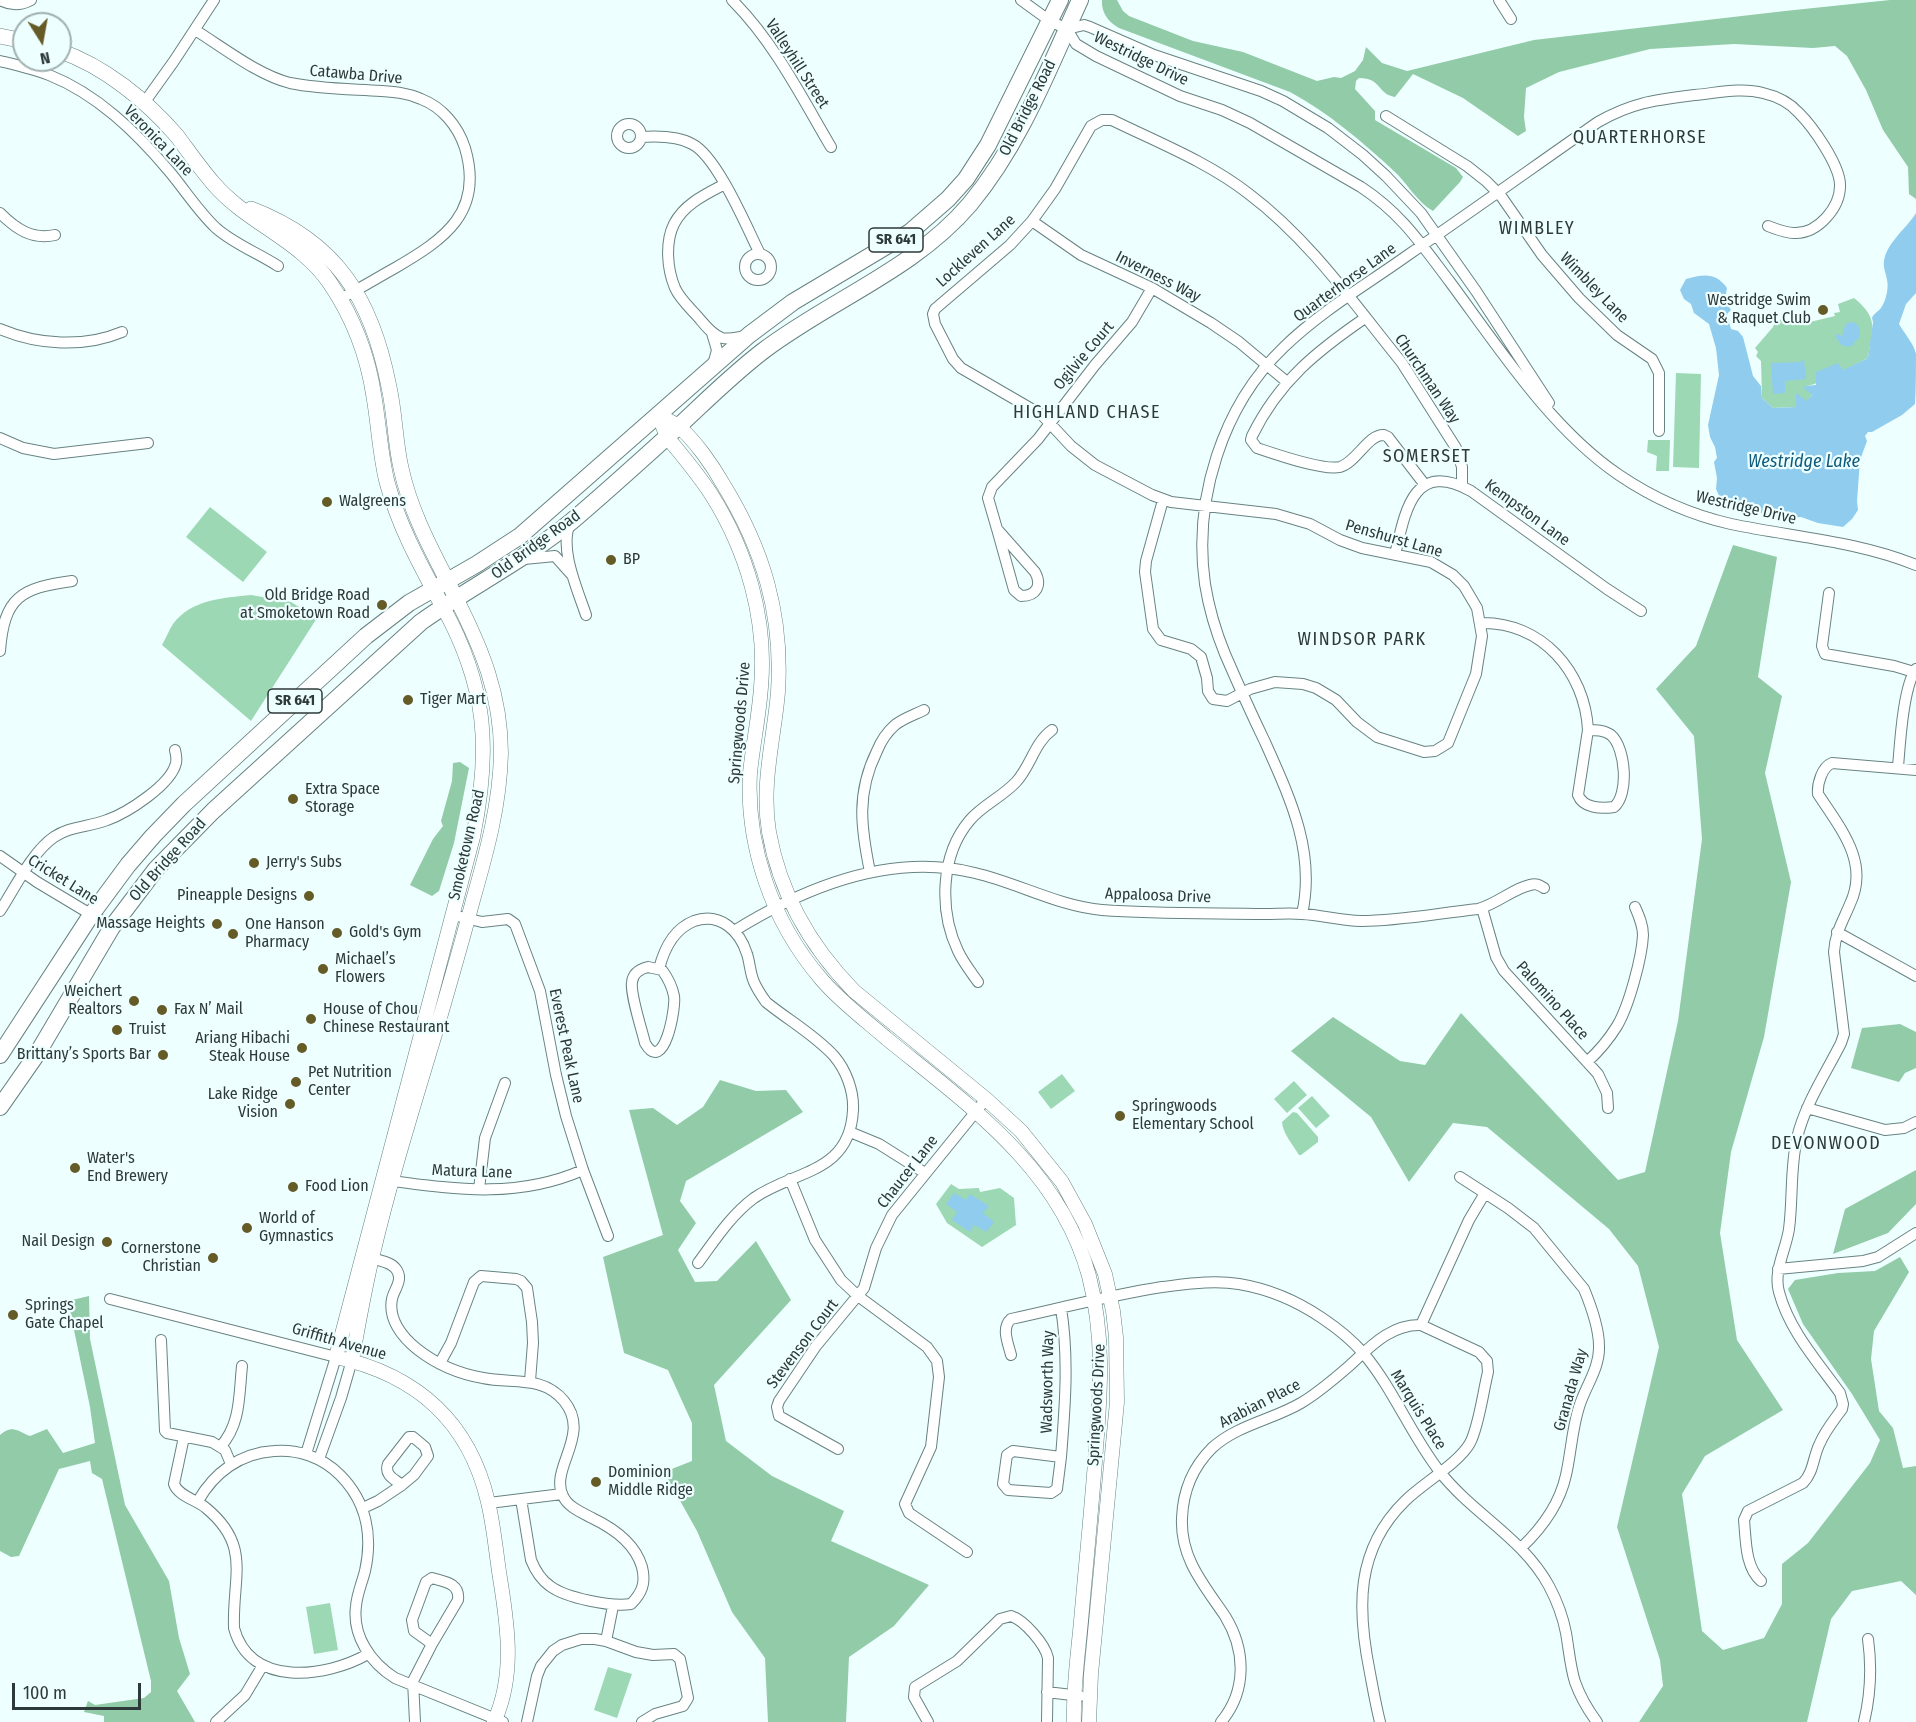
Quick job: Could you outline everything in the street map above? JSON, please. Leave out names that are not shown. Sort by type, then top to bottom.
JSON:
[{"type":"main road","name":"Old Bridge Road","points":[[0,1107],[58,1020],[112,927],[156,869],[191,833],[421,622],[520,560],[570,522],[669,425],[712,368],[749,335],[780,311],[910,232],[948,200],[966,179],[988,145],[1060,0]]},
{"type":"main road","name":"Old Bridge Road","points":[[0,1055],[91,915],[128,865],[184,804],[366,636],[387,618],[520,536],[794,329],[899,265],[968,206],[998,167],[1014,141],[1080,0]]},
{"type":"main road","name":"Smoketown Road","points":[[72,57],[98,70],[144,103],[176,136],[206,176],[231,202],[296,248],[328,281],[340,299],[355,330],[369,372],[379,444],[395,510],[411,549],[440,584],[450,602]]},
{"type":"main road","name":"Smoketown Road","points":[[231,202],[280,221],[313,243],[338,265],[355,291],[374,333],[383,360],[390,388],[399,460],[407,493],[440,584]]},
{"type":"main road","points":[[669,425],[759,342],[780,311]]},
{"type":"street","points":[[0,0],[16,5],[32,0]]},
{"type":"street","points":[[144,103],[214,0]]},
{"type":"street","name":"Valleyhill Street","points":[[732,0],[760,31],[774,51],[831,147]]},
{"type":"street","points":[[1021,0],[1050,21],[1067,29]]},
{"type":"street","points":[[1499,0],[1511,19]]},
{"type":"street","name":"Westridge Drive","points":[[1560,421],[1488,309],[1421,213],[1363,155],[1308,114],[1261,91],[1174,63],[1084,25],[1067,29],[1076,44],[1096,56],[1180,96],[1222,110],[1250,123],[1361,187],[1394,212],[1422,245],[1530,389],[1560,421],[1600,461],[1642,490],[1675,506],[1730,524],[1865,548],[1893,555],[1916,565]]},
{"type":"street","name":"Catawba Drive","points":[[195,30],[263,72],[289,82],[403,93],[422,99],[443,113],[457,131],[467,157],[470,185],[465,206],[457,220],[440,240],[340,299]]},
{"type":"street","name":"Veronica Lane","points":[[0,62],[48,75],[85,94],[102,106],[150,150],[216,228],[278,266]]},
{"type":"street","name":"Quarterhorse Lane","points":[[1302,914],[1307,883],[1300,830],[1289,796],[1225,654],[1210,608],[1203,565],[1205,506],[1213,469],[1224,436],[1243,398],[1267,365],[1309,325],[1598,122],[1632,105],[1665,98],[1740,90],[1773,96],[1800,113],[1827,152],[1838,173],[1839,191],[1833,208],[1815,227],[1807,231],[1792,234],[1768,226]]},
{"type":"street","name":"Wimbley Lane","points":[[1386,116],[1473,170],[1498,193],[1542,255],[1579,298],[1617,335],[1652,359],[1659,373],[1659,430]]},
{"type":"street","name":"Lockleven Lane","points":[[1205,506],[1163,500],[1095,465],[1082,456],[1050,422],[1036,411],[961,368],[953,359],[933,319],[938,305],[1010,245],[1055,189],[1091,126],[1108,119],[1199,162],[1248,192],[1298,238],[1348,296]]},
{"type":"street","points":[[642,137],[673,138],[693,144],[705,155],[725,184],[760,254]]},
{"type":"street","points":[[725,184],[686,208],[674,224],[669,241],[669,264],[675,288],[712,333],[720,338],[729,339],[749,335]]},
{"type":"street","points":[[0,213],[24,232],[42,237],[55,235]]},
{"type":"street","name":"Inverness Way","points":[[1032,220],[1081,255],[1152,288],[1210,322],[1239,342],[1287,382]]},
{"type":"street","name":"Ogilvie Court","points":[[997,529],[1039,579],[1038,587],[1031,594],[1021,596],[1014,590],[988,498],[989,492],[1038,439],[1095,365],[1132,322],[1152,288]]},
{"type":"street","name":"Churchman Way","points":[[1348,296],[1402,363],[1456,448],[1462,467],[1462,486]]},
{"type":"street","points":[[1365,318],[1312,356],[1287,382],[1268,408],[1251,440],[1257,448],[1329,468],[1338,468],[1351,461],[1375,437],[1384,435],[1388,437],[1425,485],[1411,499],[1395,555]]},
{"type":"street","points":[[0,329],[20,336],[62,342],[95,341],[122,332]]},
{"type":"street","points":[[712,333],[717,350],[712,368]]},
{"type":"street","name":"Springwoods Drive","points":[[669,425],[703,454],[734,501],[751,534],[768,584],[778,665],[769,755],[767,812],[775,858],[790,900],[806,932],[817,949],[854,991],[986,1099],[1021,1131],[1062,1182],[1085,1224],[1099,1257],[1110,1296],[1116,1337],[1117,1402],[1089,1698],[1089,1722]]},
{"type":"street","name":"Springwoods Drive","points":[[669,425],[726,519],[746,565],[753,592],[761,636],[762,683],[752,753],[750,796],[757,848],[764,876],[776,907],[802,955],[835,994],[1016,1149],[1055,1200],[1080,1249],[1094,1300],[1100,1339],[1101,1385],[1074,1722]]},
{"type":"street","points":[[0,438],[23,448],[54,454],[148,443]]},
{"type":"street","name":"Kempston Lane","points":[[1425,485],[1440,482],[1462,486],[1641,611]]},
{"type":"street","name":"Penshurst Lane","points":[[1163,500],[1146,561],[1154,632],[1161,640],[1197,652],[1204,664],[1208,691],[1213,699],[1227,701],[1262,685],[1275,682],[1303,684],[1316,688],[1336,700],[1357,722],[1377,736],[1424,752],[1435,751],[1448,743],[1470,693],[1480,655],[1482,636],[1481,623],[1472,596],[1453,575],[1431,562],[1416,557],[1372,551],[1351,544],[1293,518],[1205,506]]},
{"type":"street","points":[[570,522],[566,542],[573,576],[586,615]]},
{"type":"street","points":[[520,560],[555,556],[573,576]]},
{"type":"street","points":[[0,651],[3,622],[17,599],[42,585],[72,581]]},
{"type":"street","points":[[1829,593],[1822,646],[1825,654],[1915,670],[1909,683],[1898,767]]},
{"type":"street","name":"Smoketown Road","points":[[336,1357],[479,809],[485,753],[482,715],[474,680],[450,602]]},
{"type":"street","name":"Smoketown Road","points":[[352,1360],[372,1258],[392,1181],[468,920],[496,810],[501,752],[497,710],[489,671],[478,640],[450,602]]},
{"type":"street","points":[[1481,623],[1494,623],[1521,629],[1564,663],[1580,689],[1588,730],[1578,795],[1580,800],[1587,805],[1614,807],[1620,801],[1623,786],[1623,766],[1619,747],[1605,731],[1588,730]]},
{"type":"street","points":[[870,872],[862,822],[862,794],[865,778],[888,732],[904,719],[924,710]]},
{"type":"street","points":[[978,982],[957,950],[947,918],[948,869],[956,843],[970,820],[1019,779],[1038,744],[1052,730]]},
{"type":"street","points":[[0,911],[45,845],[71,828],[105,821],[122,814],[150,795],[174,769],[177,757],[175,750]]},
{"type":"street","points":[[1761,1581],[1752,1571],[1749,1563],[1745,1515],[1748,1511],[1803,1484],[1811,1472],[1814,1455],[1820,1442],[1843,1404],[1840,1393],[1796,1332],[1779,1292],[1777,1281],[1789,1229],[1797,1136],[1807,1108],[1844,1034],[1834,952],[1837,932],[1855,892],[1857,868],[1850,844],[1818,794],[1818,789],[1825,767],[1832,763],[1916,770]]},
{"type":"street","name":"Cricket Lane","points":[[0,856],[24,874],[112,927]]},
{"type":"street","name":"Appaloosa Drive","points":[[734,931],[790,900],[841,880],[891,868],[975,872],[1063,902],[1100,909],[1163,913],[1302,914],[1344,920],[1378,920],[1482,908],[1528,885],[1538,885],[1544,888]]},
{"type":"street","name":"Palomino Place","points":[[1482,908],[1496,957],[1504,971],[1604,1083],[1608,1108]]},
{"type":"street","points":[[1587,1062],[1610,1038],[1630,996],[1643,935],[1635,908]]},
{"type":"street","name":"Everest Peak Lane","points":[[453,915],[482,922],[508,919],[515,924],[540,992],[556,1075],[583,1170],[608,1236]]},
{"type":"street","points":[[659,969],[666,947],[690,923],[705,919],[722,922],[734,931],[744,946],[754,982],[766,1002],[835,1058],[844,1071],[854,1107],[850,1132],[838,1151],[829,1160],[805,1175],[767,1190],[740,1209],[698,1263]]},
{"type":"street","points":[[1837,932],[1916,976]]},
{"type":"street","points":[[648,967],[659,969],[662,970],[671,986],[675,1008],[665,1043],[660,1050],[656,1051],[651,1050],[645,1043],[632,983],[637,972],[642,969],[648,967]]},
{"type":"street","points":[[479,1189],[485,1138],[505,1083]]},
{"type":"street","name":"Chaucer Lane","points":[[858,1296],[868,1280],[876,1248],[892,1215],[986,1099]]},
{"type":"street","points":[[1807,1108],[1885,1130],[1904,1128],[1916,1122]]},
{"type":"street","points":[[850,1132],[887,1148],[924,1173]]},
{"type":"street","name":"Matura Lane","points":[[392,1181],[428,1186],[508,1190],[551,1182],[583,1170]]},
{"type":"street","name":"Granada Way","points":[[1460,1177],[1534,1228],[1577,1279],[1589,1300],[1599,1346],[1596,1365],[1578,1410],[1562,1490],[1545,1521],[1535,1535],[1521,1548]]},
{"type":"street","points":[[790,1179],[815,1240],[841,1280],[858,1296],[927,1347],[937,1361],[939,1377],[931,1447],[905,1504],[909,1513],[967,1552]]},
{"type":"street","points":[[1380,1722],[1362,1634],[1364,1575],[1375,1544],[1393,1514],[1405,1500],[1460,1456],[1470,1442],[1484,1392],[1488,1366],[1479,1352],[1421,1325],[1469,1220],[1485,1193]]},
{"type":"street","points":[[1778,1269],[1863,1261],[1878,1257],[1916,1233]]},
{"type":"street","points":[[372,1258],[390,1264],[399,1274],[391,1308],[396,1325],[414,1347],[440,1363],[465,1374],[500,1381],[530,1381],[545,1386],[569,1408],[573,1419],[573,1437],[561,1478],[562,1494],[573,1507],[616,1532],[630,1545],[641,1564],[644,1583],[637,1598],[631,1604],[613,1605],[560,1592],[551,1587],[539,1576],[531,1560],[521,1499]]},
{"type":"street","points":[[440,1363],[451,1343],[477,1278],[481,1276],[516,1279],[521,1281],[526,1288],[532,1322],[534,1343],[530,1381]]},
{"type":"street","name":"Marquis Place","points":[[1094,1300],[1198,1282],[1222,1282],[1272,1292],[1313,1312],[1332,1325],[1363,1352],[1440,1471],[1456,1491],[1506,1533],[1539,1571],[1555,1599],[1566,1635],[1575,1682],[1597,1722]]},
{"type":"street","name":"Stevenson Court","points":[[838,1449],[779,1416],[777,1407],[816,1346],[858,1296]]},
{"type":"street","name":"Griffith Avenue","points":[[110,1299],[352,1360],[397,1377],[415,1388],[440,1409],[465,1442],[483,1481],[489,1503],[508,1637],[506,1687],[497,1721]]},
{"type":"street","name":"Wadsworth Way","points":[[1011,1355],[1005,1328],[1011,1319],[1094,1300]]},
{"type":"street","name":"Wadsworth Way","points":[[1061,1308],[1067,1357],[1061,1457],[1057,1489],[1051,1493],[1005,1488],[1009,1452],[1061,1457]]},
{"type":"street","name":"Arabian Place","points":[[1221,1722],[1237,1694],[1242,1666],[1232,1630],[1225,1616],[1200,1582],[1185,1551],[1182,1521],[1185,1494],[1190,1481],[1204,1456],[1223,1439],[1235,1431],[1303,1402],[1329,1383],[1373,1342],[1407,1326],[1421,1325]]},
{"type":"street","points":[[161,1340],[165,1431],[212,1442],[225,1450],[231,1464]]},
{"type":"street","points":[[306,1454],[336,1357]]},
{"type":"street","points":[[319,1459],[342,1398],[352,1360]]},
{"type":"street","points":[[220,1447],[227,1439],[236,1420],[242,1366]]},
{"type":"street","points":[[184,1437],[174,1484],[179,1492],[198,1502],[215,1515],[231,1537],[237,1560],[234,1628],[242,1647],[263,1665],[286,1672],[315,1673],[345,1665],[368,1654]]},
{"type":"street","points":[[198,1502],[216,1477],[231,1464],[272,1451],[294,1451],[306,1454],[319,1459],[335,1470],[349,1484],[363,1508],[367,1527],[367,1556],[355,1608],[358,1630],[368,1654],[384,1671],[497,1721]]},
{"type":"street","points":[[363,1508],[402,1485]]},
{"type":"street","points":[[489,1503],[562,1494]]},
{"type":"street","points":[[415,1722],[412,1685],[415,1675],[458,1600],[457,1589],[452,1584],[432,1578],[426,1582],[412,1620],[414,1631],[432,1644]]},
{"type":"street","points":[[606,1641],[613,1605]]},
{"type":"street","points":[[928,1722],[914,1697],[915,1687],[957,1660],[1000,1618],[1005,1616],[1020,1620],[1047,1651],[1047,1722]]},
{"type":"street","points":[[527,1722],[541,1666],[553,1651],[562,1645],[581,1639],[606,1641],[636,1652],[653,1655],[674,1654],[680,1659],[688,1698],[686,1703],[683,1706],[655,1714],[642,1722]]},
{"type":"street","points":[[1864,1722],[1872,1678],[1868,1639]]},
{"type":"street","points":[[216,1722],[245,1695],[263,1665]]},
{"type":"street","points":[[1047,1692],[1089,1698]]},
{"type":"green space","points":[[1102,0],[1117,0],[1129,16],[1193,41],[1243,52],[1317,81],[1334,77],[1341,78],[1355,71],[1363,60],[1366,47],[1382,63],[1407,71],[1534,40],[1890,0],[1916,0],[1916,199],[1909,194],[1908,167],[1883,130],[1866,90],[1847,56],[1835,46],[1813,48],[1734,44],[1650,49],[1559,72],[1526,88],[1524,117],[1526,131],[1518,136],[1463,98],[1413,74],[1395,97],[1385,93],[1376,83],[1359,78],[1355,89],[1375,111],[1375,120],[1456,168],[1463,177],[1433,211],[1422,203],[1399,176],[1369,149],[1331,118],[1304,100],[1290,92],[1119,28],[1106,16]]},
{"type":"green space","points":[[1854,298],[1868,312],[1871,319],[1872,332],[1868,358],[1813,385],[1806,386],[1812,395],[1806,402],[1797,394],[1796,407],[1773,408],[1762,398],[1761,361],[1756,356],[1758,352],[1755,348],[1773,327],[1775,321],[1783,319],[1794,322],[1809,318],[1810,322],[1835,316],[1834,313],[1840,312],[1838,304]]},
{"type":"green space","points":[[1676,373],[1701,374],[1699,468],[1673,467]]},
{"type":"green space","points":[[1648,440],[1670,440],[1669,471],[1656,471],[1657,456],[1647,452]]},
{"type":"green space","points":[[210,507],[267,552],[243,582],[186,537]]},
{"type":"green space","points":[[1733,545],[1777,557],[1758,677],[1782,696],[1765,773],[1791,882],[1764,1037],[1731,1152],[1720,1233],[1737,1340],[1783,1410],[1705,1456],[1682,1494],[1702,1631],[1723,1650],[1764,1638],[1782,1604],[1782,1564],[1808,1543],[1870,1463],[1880,1440],[1852,1394],[1803,1324],[1788,1289],[1795,1280],[1838,1273],[1875,1271],[1900,1257],[1909,1272],[1874,1331],[1871,1359],[1879,1411],[1893,1428],[1903,1468],[1916,1466],[1916,1595],[1901,1581],[1852,1591],[1831,1619],[1807,1722],[1639,1722],[1663,1686],[1660,1660],[1617,1527],[1659,1347],[1638,1266],[1609,1229],[1487,1127],[1453,1123],[1409,1182],[1371,1117],[1291,1051],[1333,1017],[1400,1061],[1425,1065],[1461,1013],[1618,1180],[1645,1172],[1678,1021],[1702,839],[1694,736],[1656,689],[1696,646]]},
{"type":"green space","points":[[251,595],[291,602],[317,618],[251,721],[162,645],[173,624],[189,609],[209,601]]},
{"type":"green space","points":[[460,762],[469,768],[454,843],[439,891],[432,896],[410,885],[433,839],[443,826],[441,821],[452,781],[453,763]]},
{"type":"green space","points":[[1900,1024],[1916,1032],[1916,1068],[1905,1073],[1899,1082],[1851,1068],[1862,1028]]},
{"type":"green space","points":[[1062,1074],[1075,1091],[1051,1109],[1038,1092]]},
{"type":"green space","points":[[720,1080],[756,1091],[786,1090],[803,1112],[686,1181],[680,1201],[696,1223],[678,1250],[695,1282],[717,1281],[756,1241],[791,1300],[714,1385],[726,1441],[772,1476],[844,1511],[831,1541],[929,1585],[894,1626],[849,1657],[846,1722],[768,1722],[765,1658],[732,1612],[697,1531],[664,1472],[692,1461],[692,1423],[668,1370],[624,1353],[603,1257],[663,1235],[629,1110],[653,1108],[677,1125],[703,1107]]},
{"type":"green space","points":[[1294,1081],[1307,1095],[1287,1113],[1274,1099]]},
{"type":"green space","points":[[1312,1096],[1330,1116],[1316,1128],[1298,1108]]},
{"type":"green space","points":[[1293,1112],[1297,1113],[1318,1137],[1318,1142],[1301,1155],[1284,1131],[1282,1122]]},
{"type":"green space","points":[[1916,1170],[1916,1204],[1888,1233],[1833,1254],[1845,1209]]},
{"type":"green space","points":[[951,1184],[959,1189],[979,1188],[980,1192],[1000,1188],[1014,1198],[1016,1225],[982,1247],[947,1223],[936,1204]]},
{"type":"green space","points":[[89,1296],[90,1339],[125,1505],[169,1581],[179,1638],[190,1674],[177,1691],[195,1722],[104,1722],[104,1716],[84,1712],[88,1701],[95,1705],[144,1698],[151,1692],[151,1681],[102,1479],[92,1473],[90,1461],[59,1469],[19,1556],[11,1557],[0,1551],[0,1435],[12,1429],[30,1436],[47,1429],[63,1453],[95,1443],[90,1407],[68,1301]]},
{"type":"green space","points":[[330,1603],[338,1650],[314,1654],[306,1607]]},
{"type":"green space","points":[[608,1667],[632,1674],[617,1718],[594,1710]]},
{"type":"water","name":"Westridge Lake","points":[[1916,213],[1916,293],[1906,304],[1899,324],[1916,354],[1915,404],[1902,415],[1868,432],[1865,436],[1867,441],[1860,460],[1858,510],[1852,519],[1843,527],[1818,523],[1801,517],[1783,519],[1722,502],[1716,489],[1717,478],[1714,462],[1717,458],[1708,425],[1719,375],[1716,348],[1709,324],[1694,313],[1691,304],[1684,299],[1680,290],[1686,279],[1709,276],[1723,283],[1727,288],[1726,299],[1731,310],[1727,314],[1731,329],[1738,331],[1743,337],[1753,376],[1761,386],[1762,398],[1773,408],[1796,407],[1797,393],[1806,401],[1812,395],[1804,388],[1816,385],[1816,372],[1838,363],[1843,370],[1868,358],[1872,318],[1886,298],[1888,283],[1884,264],[1886,254],[1893,241]]},
{"type":"water","points":[[1854,322],[1860,328],[1859,339],[1855,340],[1850,347],[1841,345],[1835,336],[1838,334],[1841,336],[1847,323]]},
{"type":"water","points":[[1804,360],[1806,379],[1785,381],[1785,393],[1773,394],[1771,363],[1801,362]]},
{"type":"water","points":[[954,1193],[966,1200],[970,1194],[989,1206],[983,1213],[994,1222],[986,1232],[974,1225],[970,1232],[952,1220],[957,1212],[946,1204]]},
{"type":"place","name":"Westridge Swim & Raquet Club","points":[[1823,310]]},
{"type":"place","name":"Walgreens","points":[[327,502]]},
{"type":"place","name":"BP","points":[[611,560]]},
{"type":"place","name":"Old Bridge Road at Smoketown Road","points":[[382,605]]},
{"type":"place","name":"Tiger Mart","points":[[408,700]]},
{"type":"place","name":"Extra Space Storage","points":[[293,799]]},
{"type":"place","name":"Jerry's Subs","points":[[254,863]]},
{"type":"place","name":"Pineapple Designs","points":[[309,896]]},
{"type":"place","name":"Massage Heights","points":[[217,924]]},
{"type":"place","name":"Gold's Gym","points":[[337,933]]},
{"type":"place","name":"One Hanson Pharmacy","points":[[233,934]]},
{"type":"place","name":"Michael’s Flowers","points":[[323,969]]},
{"type":"place","name":"Weichert Realtors","points":[[134,1001]]},
{"type":"place","name":"Fax N’ Mail","points":[[162,1010]]},
{"type":"place","name":"House of Chou Chinese Restaurant","points":[[311,1019]]},
{"type":"place","name":"Truist","points":[[117,1030]]},
{"type":"place","name":"Ariang Hibachi Steak House","points":[[302,1048]]},
{"type":"place","name":"Brittany’s Sports Bar","points":[[163,1055]]},
{"type":"place","name":"Pet Nutrition Center","points":[[296,1082]]},
{"type":"place","name":"Lake Ridge Vision","points":[[290,1104]]},
{"type":"place","name":"Springwoods Elementary School","points":[[1120,1116]]},
{"type":"place","name":"Water's End Brewery","points":[[75,1168]]},
{"type":"place","name":"Food Lion","points":[[293,1187]]},
{"type":"place","name":"World of Gymnastics","points":[[247,1228]]},
{"type":"place","name":"Nail Design","points":[[107,1242]]},
{"type":"place","name":"Cornerstone Christian","points":[[213,1258]]},
{"type":"place","name":"Springs Gate Chapel","points":[[13,1315]]},
{"type":"place","name":"Dominion Middle Ridge","points":[[596,1482]]},
{"type":"district","name":"QUARTERHORSE","points":[[1640,138]]},
{"type":"district","name":"WIMBLEY","points":[[1537,229]]},
{"type":"district","name":"HIGHLAND CHASE","points":[[1087,413]]},
{"type":"district","name":"SOMERSET","points":[[1427,457]]},
{"type":"district","name":"WINDSOR PARK","points":[[1362,640]]},
{"type":"district","name":"DEVONWOOD","points":[[1826,1144]]}]
